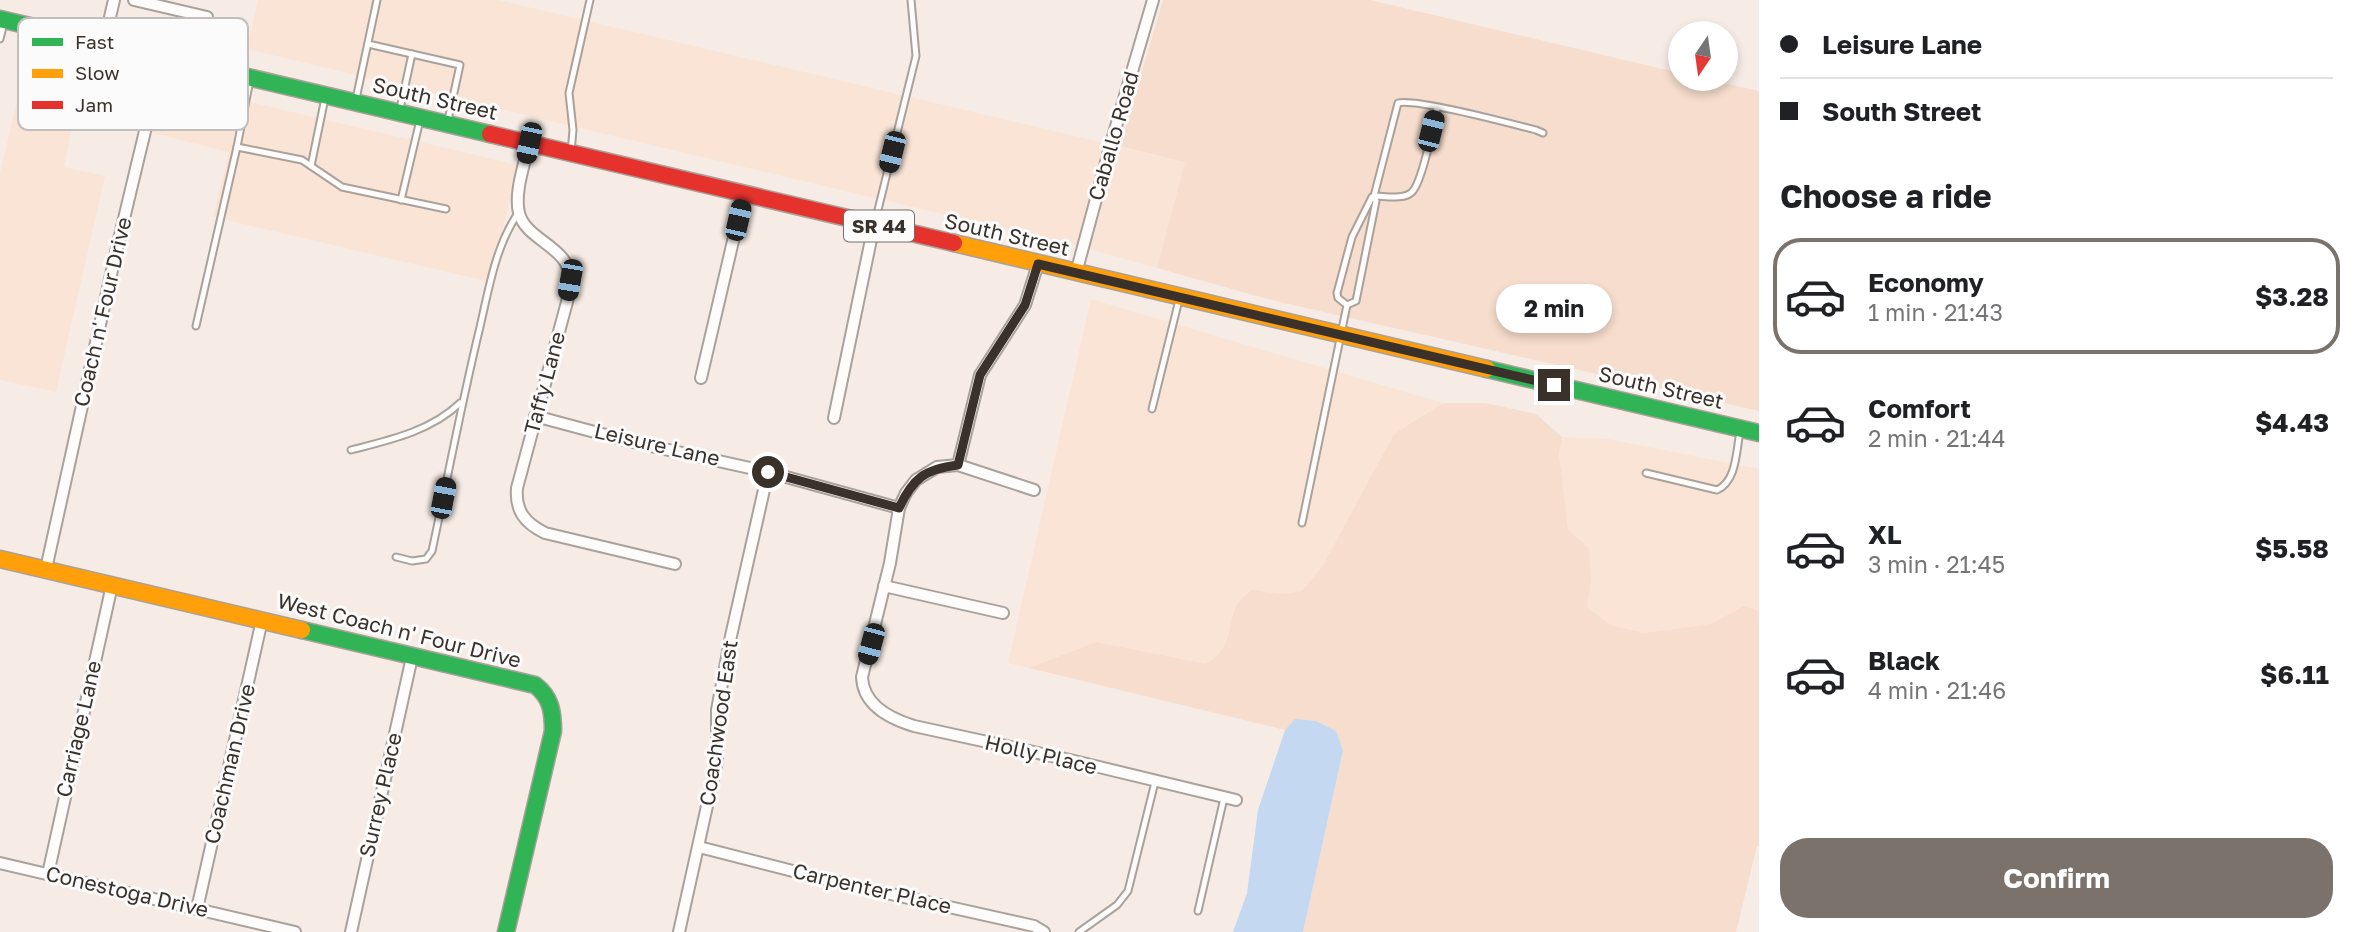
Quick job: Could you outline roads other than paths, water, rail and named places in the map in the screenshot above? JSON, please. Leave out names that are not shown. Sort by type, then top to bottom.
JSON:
[{"type":"main road","name":"South Street","points":[[250,77],[1759,433]]},
{"type":"main road","name":"West Coach n' Four Drive","points":[[0,559],[535,685],[543,690],[553,711],[553,731],[506,932]]},
{"type":"street","points":[[110,18],[114,0]]},
{"type":"street","points":[[134,0],[207,18]]},
{"type":"street","name":"Caballo Road","points":[[1076,272],[1111,139],[1153,0]]},
{"type":"street","name":"Coach n' Four Drive","points":[[46,569],[145,130]]},
{"type":"street","points":[[519,212],[518,196],[529,143]]},
{"type":"street","points":[[701,378],[744,194]]},
{"type":"street","name":"Taffy Lane","points":[[519,212],[522,221],[562,258],[570,280],[567,302],[517,488],[517,501],[523,517],[533,527],[545,533],[675,565]]},
{"type":"street","points":[[834,418],[874,225]]},
{"type":"street","points":[[958,465],[980,375],[1025,305],[1038,264]]},
{"type":"street","name":"Leisure Lane","points":[[536,416],[628,441],[768,472],[899,508]]},
{"type":"street","points":[[1003,613],[884,586],[899,508],[916,480],[937,467],[958,465],[1034,490]]},
{"type":"street","name":"Coachwood East","points":[[678,932],[717,761],[717,710],[768,472]]},
{"type":"street","name":"Carriage Lane","points":[[48,874],[112,585]]},
{"type":"street","name":"Holly Place","points":[[884,586],[862,683],[871,701],[882,712],[897,720],[1230,799]]},
{"type":"street","name":"Coachman Drive","points":[[197,909],[262,620]]},
{"type":"street","name":"Surrey Place","points":[[351,932],[412,657]]},
{"type":"street","name":"Carpenter Place","points":[[699,847],[828,880],[1034,926],[1044,932]]},
{"type":"street","name":"Conestoga Drive","points":[[0,863],[295,932]]},
{"type":"lane","points":[[355,102],[377,0]]},
{"type":"lane","points":[[571,153],[573,130],[569,93],[590,0]]},
{"type":"lane","points":[[874,225],[915,56],[911,0]]},
{"type":"lane","points":[[0,39],[3,19]]},
{"type":"lane","points":[[368,44],[460,65],[448,124]]},
{"type":"lane","points":[[399,112],[412,54]]},
{"type":"lane","points":[[248,88],[250,77]]},
{"type":"lane","points":[[311,166],[326,95]]},
{"type":"lane","points":[[1347,305],[1356,302],[1376,201],[1374,197],[1398,103],[1405,101],[1543,132]]},
{"type":"lane","points":[[1347,305],[1338,298],[1352,237],[1372,197],[1405,196],[1412,192],[1420,178],[1437,108]]},
{"type":"lane","points":[[401,200],[421,117]]},
{"type":"lane","points":[[196,326],[240,130]]},
{"type":"lane","points":[[237,147],[302,160],[342,187],[446,209]]},
{"type":"lane","points":[[396,557],[412,561],[426,559],[432,551],[462,401],[492,277],[508,227],[519,212]]},
{"type":"lane","points":[[1152,409],[1179,297]]},
{"type":"lane","points":[[1302,523],[1347,305]]},
{"type":"lane","points":[[351,450],[424,428],[452,411],[462,401]]},
{"type":"lane","points":[[1646,473],[1717,490],[1726,486],[1731,477],[1740,428]]},
{"type":"lane","points":[[1079,932],[1117,905],[1128,891],[1155,782]]},
{"type":"lane","points":[[1198,911],[1230,799]]},
{"type":"water","points":[[1295,719],[1316,721],[1336,731],[1343,751],[1303,932],[1233,932],[1247,893],[1258,810],[1285,730]]}]
